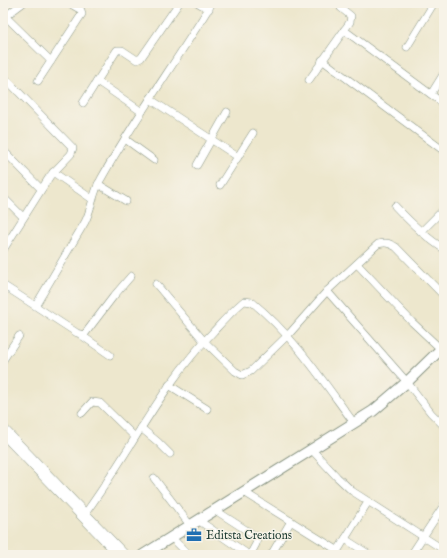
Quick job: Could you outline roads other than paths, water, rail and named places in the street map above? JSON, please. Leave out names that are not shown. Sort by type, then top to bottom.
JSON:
[{"type":"highway","points":[[3,430],[84,515],[116,554]]},
{"type":"highway","points":[[3,442],[116,554]]},
{"type":"street","points":[[23,3],[4,17],[51,61]]},
{"type":"street","points":[[38,81],[82,14],[81,10],[69,3]]},
{"type":"street","points":[[83,102],[117,50],[122,50],[137,60],[141,58],[179,3]]},
{"type":"street","points":[[36,305],[85,222],[98,184],[150,99],[210,6],[198,3]]},
{"type":"street","points":[[407,47],[434,3]]},
{"type":"street","points":[[309,80],[350,22],[351,16],[338,4]]},
{"type":"street","points":[[344,30],[444,104]]},
{"type":"street","points":[[322,60],[444,151]]},
{"type":"street","points":[[431,94],[444,73]]},
{"type":"street","points":[[3,76],[73,148],[72,154],[53,172],[41,189],[3,250]]},
{"type":"street","points":[[97,81],[142,112]]},
{"type":"street","points":[[150,99],[238,157]]},
{"type":"street","points":[[197,165],[227,112]]},
{"type":"street","points":[[220,185],[254,133]]},
{"type":"street","points":[[125,140],[154,160]]},
{"type":"street","points":[[3,150],[41,189]]},
{"type":"street","points":[[53,172],[92,199]]},
{"type":"street","points":[[98,184],[126,201]]},
{"type":"street","points":[[3,197],[23,217]]},
{"type":"street","points":[[395,206],[421,232],[444,249]]},
{"type":"street","points":[[421,232],[444,209]]},
{"type":"street","points":[[156,284],[204,341],[234,371],[242,375],[251,370],[286,336],[327,291],[378,244],[384,242],[388,243],[400,251],[444,296]]},
{"type":"street","points":[[143,555],[373,411],[443,349],[412,322],[357,264]]},
{"type":"street","points":[[81,335],[86,333],[131,276]]},
{"type":"street","points":[[3,285],[36,305],[110,355]]},
{"type":"street","points":[[327,291],[407,382],[424,405],[444,426]]},
{"type":"street","points":[[84,515],[100,493],[169,384],[204,341],[244,301],[249,301],[257,306],[286,336],[354,423]]},
{"type":"street","points":[[3,360],[20,336]]},
{"type":"street","points":[[169,384],[207,409]]},
{"type":"street","points":[[82,413],[92,402],[100,404],[135,437]]},
{"type":"street","points":[[141,428],[170,454]]},
{"type":"street","points":[[312,450],[346,486],[368,502],[444,550]]},
{"type":"street","points":[[154,478],[194,523],[250,555],[256,544],[257,537],[215,510]]},
{"type":"street","points":[[244,492],[291,521],[336,553],[368,502]]},
{"type":"street","points":[[411,555],[444,505]]},
{"type":"street","points":[[271,555],[291,521]]},
{"type":"street","points":[[171,537],[189,555]]},
{"type":"street","points":[[345,539],[370,555]]},
{"type":"place","name":"Editsta Creations","points":[[194,535]]}]
